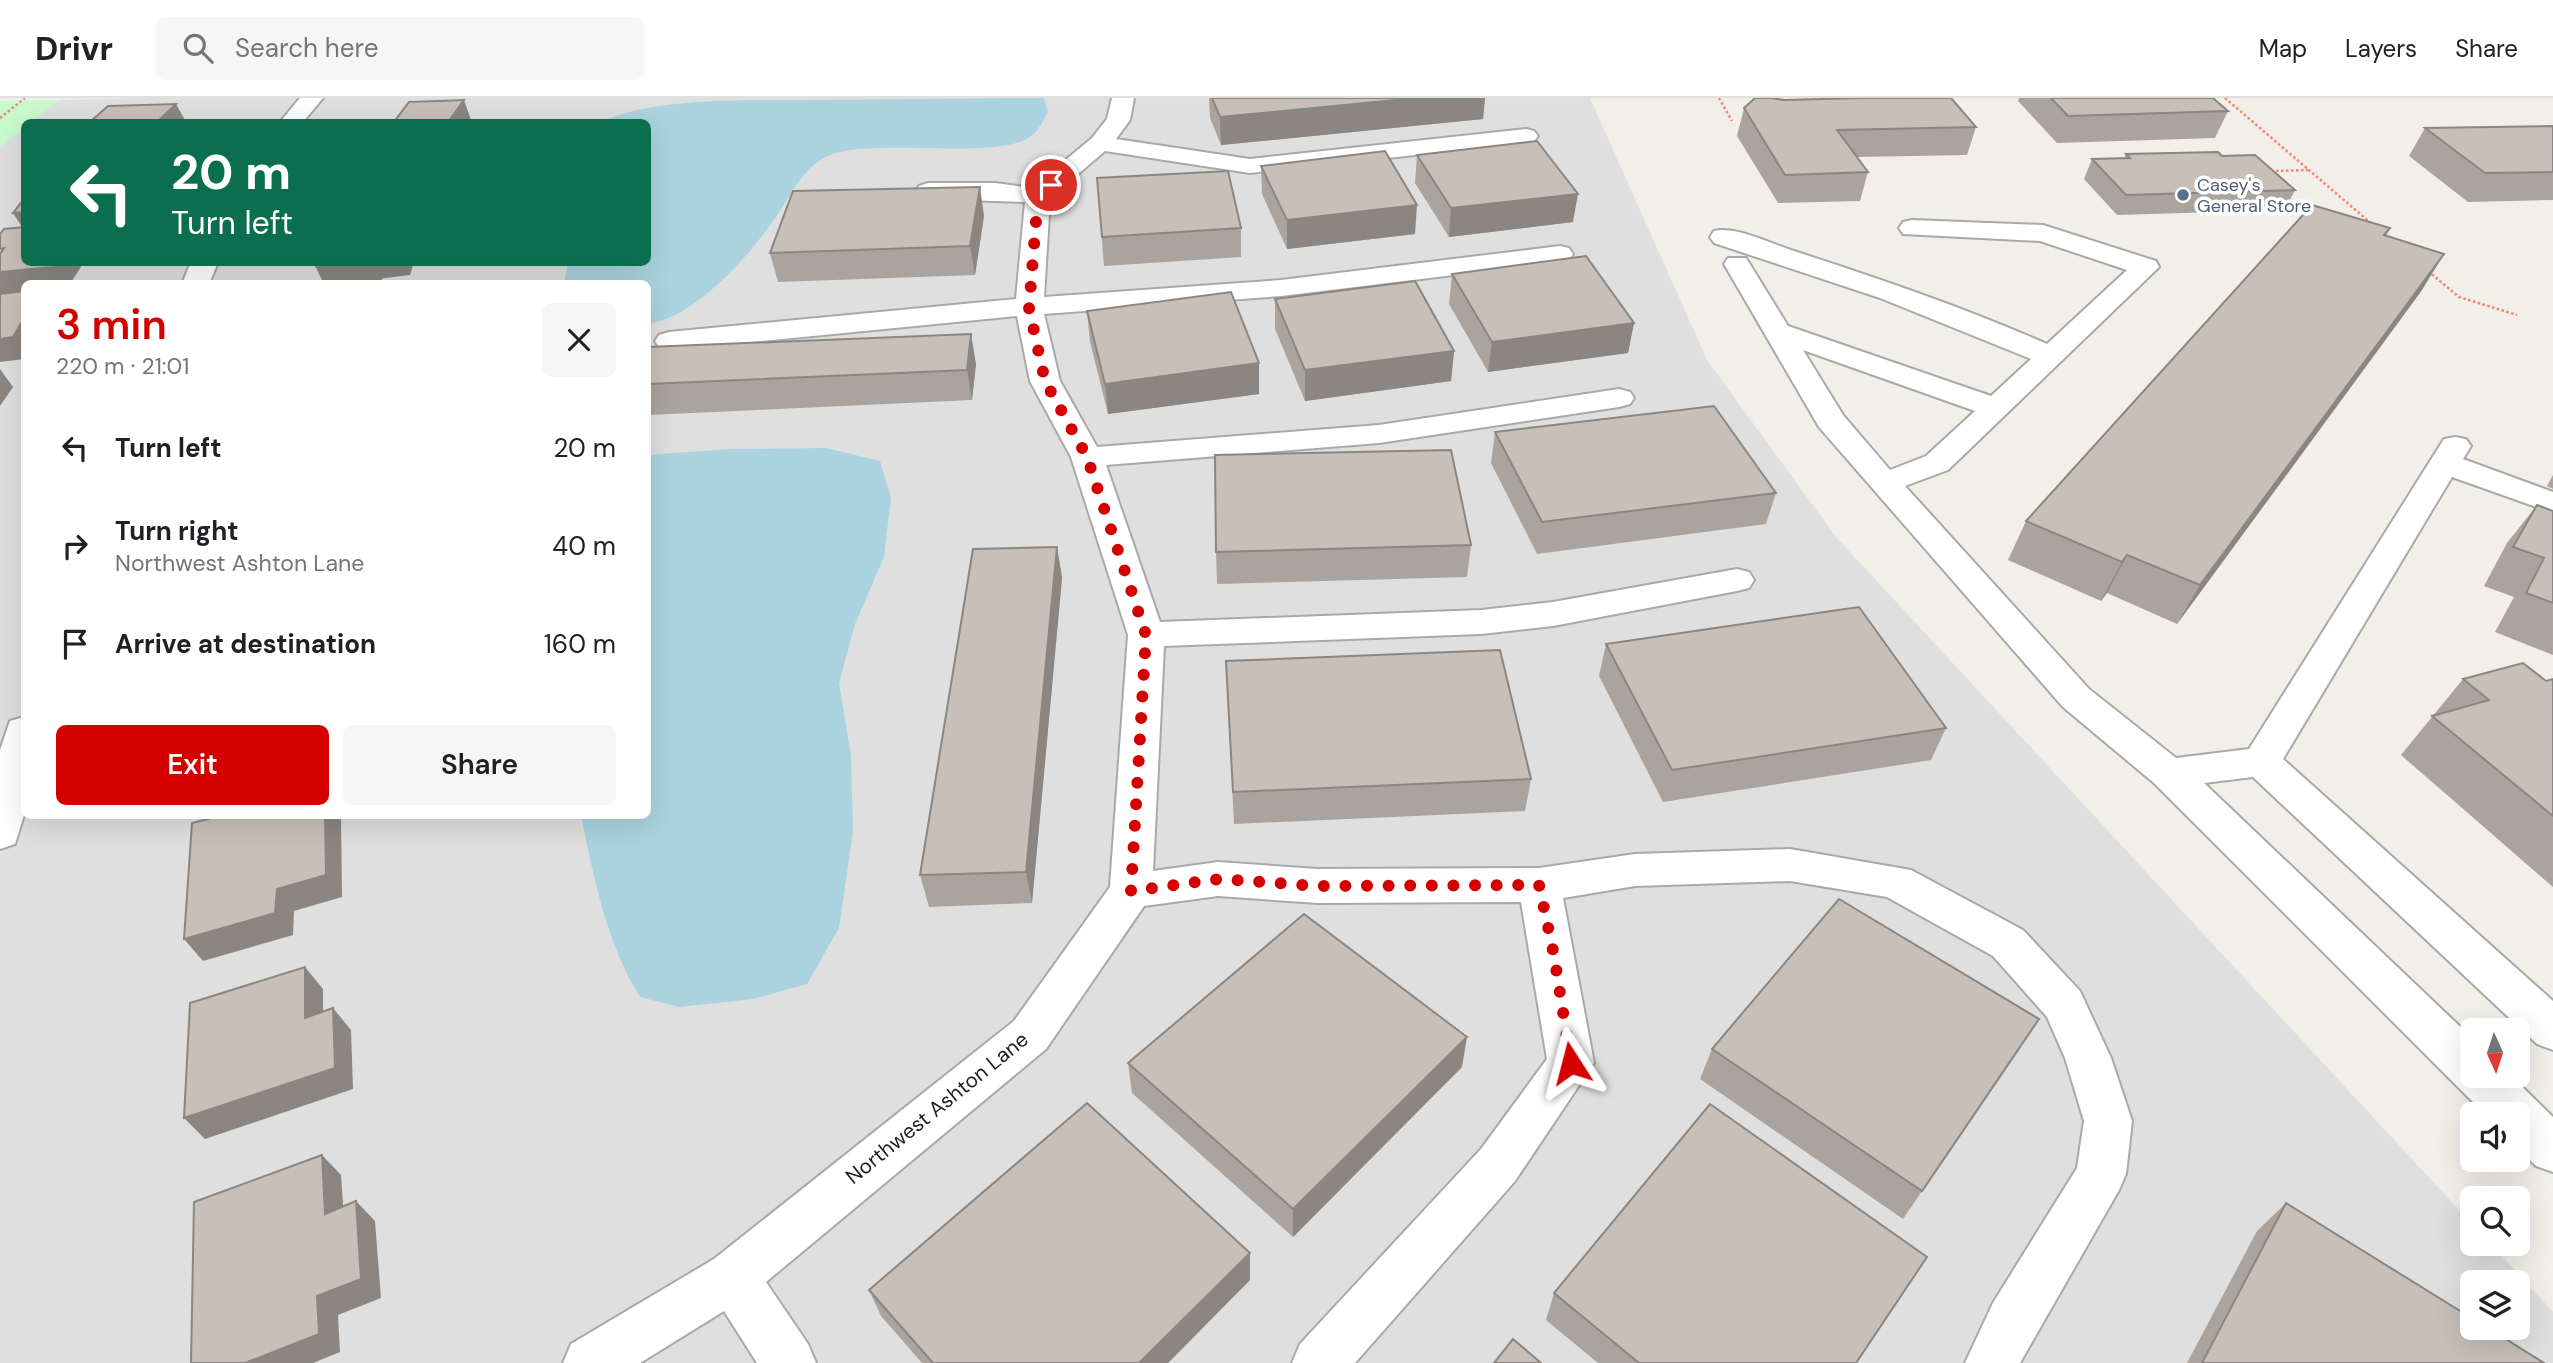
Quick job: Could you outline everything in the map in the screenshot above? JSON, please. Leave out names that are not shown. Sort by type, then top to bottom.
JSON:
[{"type":"street","points":[[293,119],[312,98]]},
{"type":"street","points":[[1123,98],[1118,120],[1100,143],[1038,196],[1029,308],[1045,381],[1087,457],[1146,635],[1131,891],[1219,879],[1318,886],[1539,885],[1634,870],[1790,865],[1896,882],[2008,943],[2064,1005],[2088,1058],[2108,1121],[2101,1174],[2012,1322],[1992,1363]]},
{"type":"street","points":[[1100,143],[1182,158],[1250,166],[1526,136]]},
{"type":"street","points":[[904,192],[995,191],[1038,196]]},
{"type":"street","points":[[1884,483],[1937,463],[2146,267],[2043,233],[1912,228]]},
{"type":"street","points":[[2052,356],[1834,272],[1730,250],[1830,420],[2076,698],[2168,773],[2460,1057]]},
{"type":"street","points":[[669,341],[939,313],[1281,288],[1560,254]]},
{"type":"street","points":[[1778,332],[1996,408]]},
{"type":"street","points":[[1087,457],[1379,434],[1619,398]]},
{"type":"street","points":[[2261,762],[2449,454],[2553,503]]},
{"type":"street","points":[[1146,635],[1481,622],[1553,614],[1737,580]]},
{"type":"street","points":[[0,833],[21,744]]},
{"type":"street","points":[[2168,773],[2261,762],[2553,1030]]},
{"type":"street","points":[[1319,1363],[1498,1165],[1571,1063],[1554,955],[1539,885]]},
{"type":"street","name":"Northwest Ashton Lane","points":[[590,1363],[732,1277],[1030,1035],[1131,891]]},
{"type":"street","points":[[2491,1088],[2505,1102]]},
{"type":"street","points":[[2530,1127],[2553,1150]]},
{"type":"street","points":[[732,1277],[789,1363]]},
{"type":"path","points":[[0,118],[25,98]]},
{"type":"path","points":[[1719,98],[1732,121]]},
{"type":"path","points":[[2225,98],[2379,229]]},
{"type":"path","points":[[2268,172],[2309,170]]},
{"type":"path","points":[[2419,263],[2459,297],[2517,315]]},
{"type":"shaded area","points":[[143,98],[1590,98],[1707,360],[1836,537],[2460,1211],[2460,1256],[2502,1256],[2515,1270],[2460,1270],[2460,1340],[2530,1340],[2530,1287],[2553,1312],[2553,1363],[0,1363],[0,147],[21,130],[21,266],[651,266],[651,119],[35,119],[59,100]]},
{"type":"green space","points":[[59,100],[35,119],[21,119],[21,130],[0,147],[0,101]]},
{"type":"water","points":[[1044,98],[1048,112],[1034,134],[1018,142],[995,147],[875,148],[828,156],[812,167],[798,182],[776,217],[736,266],[703,297],[666,319],[651,323],[651,280],[565,280],[567,266],[651,266],[651,119],[610,119],[645,108],[671,104]]},
{"type":"water","points":[[826,448],[880,461],[891,498],[884,557],[855,624],[839,683],[851,756],[853,831],[839,928],[807,984],[753,999],[679,1007],[640,997],[628,976],[610,932],[596,886],[582,819],[651,819],[651,455],[728,449]]},
{"type":"building","points":[[1212,98],[1416,98],[1220,117]]},
{"type":"building","points":[[1755,98],[1951,98],[1976,127],[1837,130],[1868,172],[1785,175],[1744,108]]},
{"type":"building","points":[[2051,98],[2213,98],[2228,111],[2068,116]]},
{"type":"building","points":[[464,100],[450,119],[396,119],[409,102]]},
{"type":"building","points":[[176,104],[160,119],[93,119],[108,106]]},
{"type":"building","points":[[2553,126],[2553,172],[2485,173],[2425,128]]},
{"type":"building","points":[[1537,141],[1578,194],[1451,208],[1417,155]]},
{"type":"building","points":[[1385,151],[1417,205],[1287,220],[1261,166]]},
{"type":"building","points":[[2218,152],[2222,156],[2255,155],[2295,190],[2126,195],[2092,159],[2130,158],[2126,154]]},
{"type":"building","points":[[1228,171],[1241,228],[1102,237],[1097,178]]},
{"type":"building","points":[[980,187],[970,246],[770,253],[793,191]]},
{"type":"building","points":[[21,203],[21,212],[13,213]]},
{"type":"building","points":[[2312,205],[2390,228],[2384,235],[2444,254],[2200,585],[2127,555],[2122,562],[2026,521]]},
{"type":"building","points":[[21,227],[21,266],[54,267],[0,272],[0,254],[4,248],[0,249],[0,234],[4,229]]},
{"type":"building","points":[[1586,256],[1634,323],[1492,342],[1452,274]]},
{"type":"building","points":[[1415,281],[1454,351],[1305,370],[1275,299]]},
{"type":"building","points":[[21,291],[21,323],[13,337],[0,339],[0,294]]},
{"type":"building","points":[[1231,292],[1259,363],[1105,384],[1087,311]]},
{"type":"building","points":[[971,334],[967,370],[651,384],[651,347]]},
{"type":"building","points":[[1714,406],[1776,493],[1542,522],[1495,432]]},
{"type":"building","points":[[1451,450],[1471,545],[1216,552],[1215,455]]},
{"type":"building","points":[[2537,505],[2553,511],[2553,603],[2526,593],[2544,558],[2513,547]]},
{"type":"building","points":[[1057,547],[1026,872],[920,875],[973,549]]},
{"type":"building","points":[[1859,607],[1946,728],[1672,770],[1606,644]]},
{"type":"building","points":[[1500,650],[1531,779],[1233,792],[1226,661]]},
{"type":"building","points":[[2523,663],[2546,681],[2553,679],[2553,816],[2432,716],[2489,700],[2463,679]]},
{"type":"building","points":[[208,819],[325,819],[326,875],[277,889],[275,913],[184,939],[192,823]]},
{"type":"building","points":[[1839,899],[2039,1019],[1922,1191],[1712,1049]]},
{"type":"building","points":[[1304,914],[1467,1037],[1293,1209],[1128,1063]]},
{"type":"building","points":[[305,967],[305,1018],[333,1008],[335,1068],[184,1118],[190,1003]]},
{"type":"building","points":[[1087,1103],[1250,1253],[1139,1363],[933,1363],[869,1290]]},
{"type":"building","points":[[1710,1104],[1927,1257],[1856,1363],[1639,1363],[1554,1293]]},
{"type":"building","points":[[322,1155],[325,1214],[356,1201],[361,1279],[317,1296],[319,1334],[245,1363],[191,1363],[194,1202]]},
{"type":"building","points":[[2286,1203],[2460,1311],[2460,1340],[2507,1340],[2544,1363],[2202,1363]]},
{"type":"building","points":[[1513,1339],[1541,1363],[1494,1363]]},
{"type":"place","name":"Casey's General Store","points":[[2183,195]]},
{"type":"route","points":[[1051,185],[1038,196],[1029,308],[1045,381],[1087,457],[1146,635],[1141,764],[1131,891],[1219,879],[1318,886],[1539,885],[1554,955],[1571,1063]]}]
